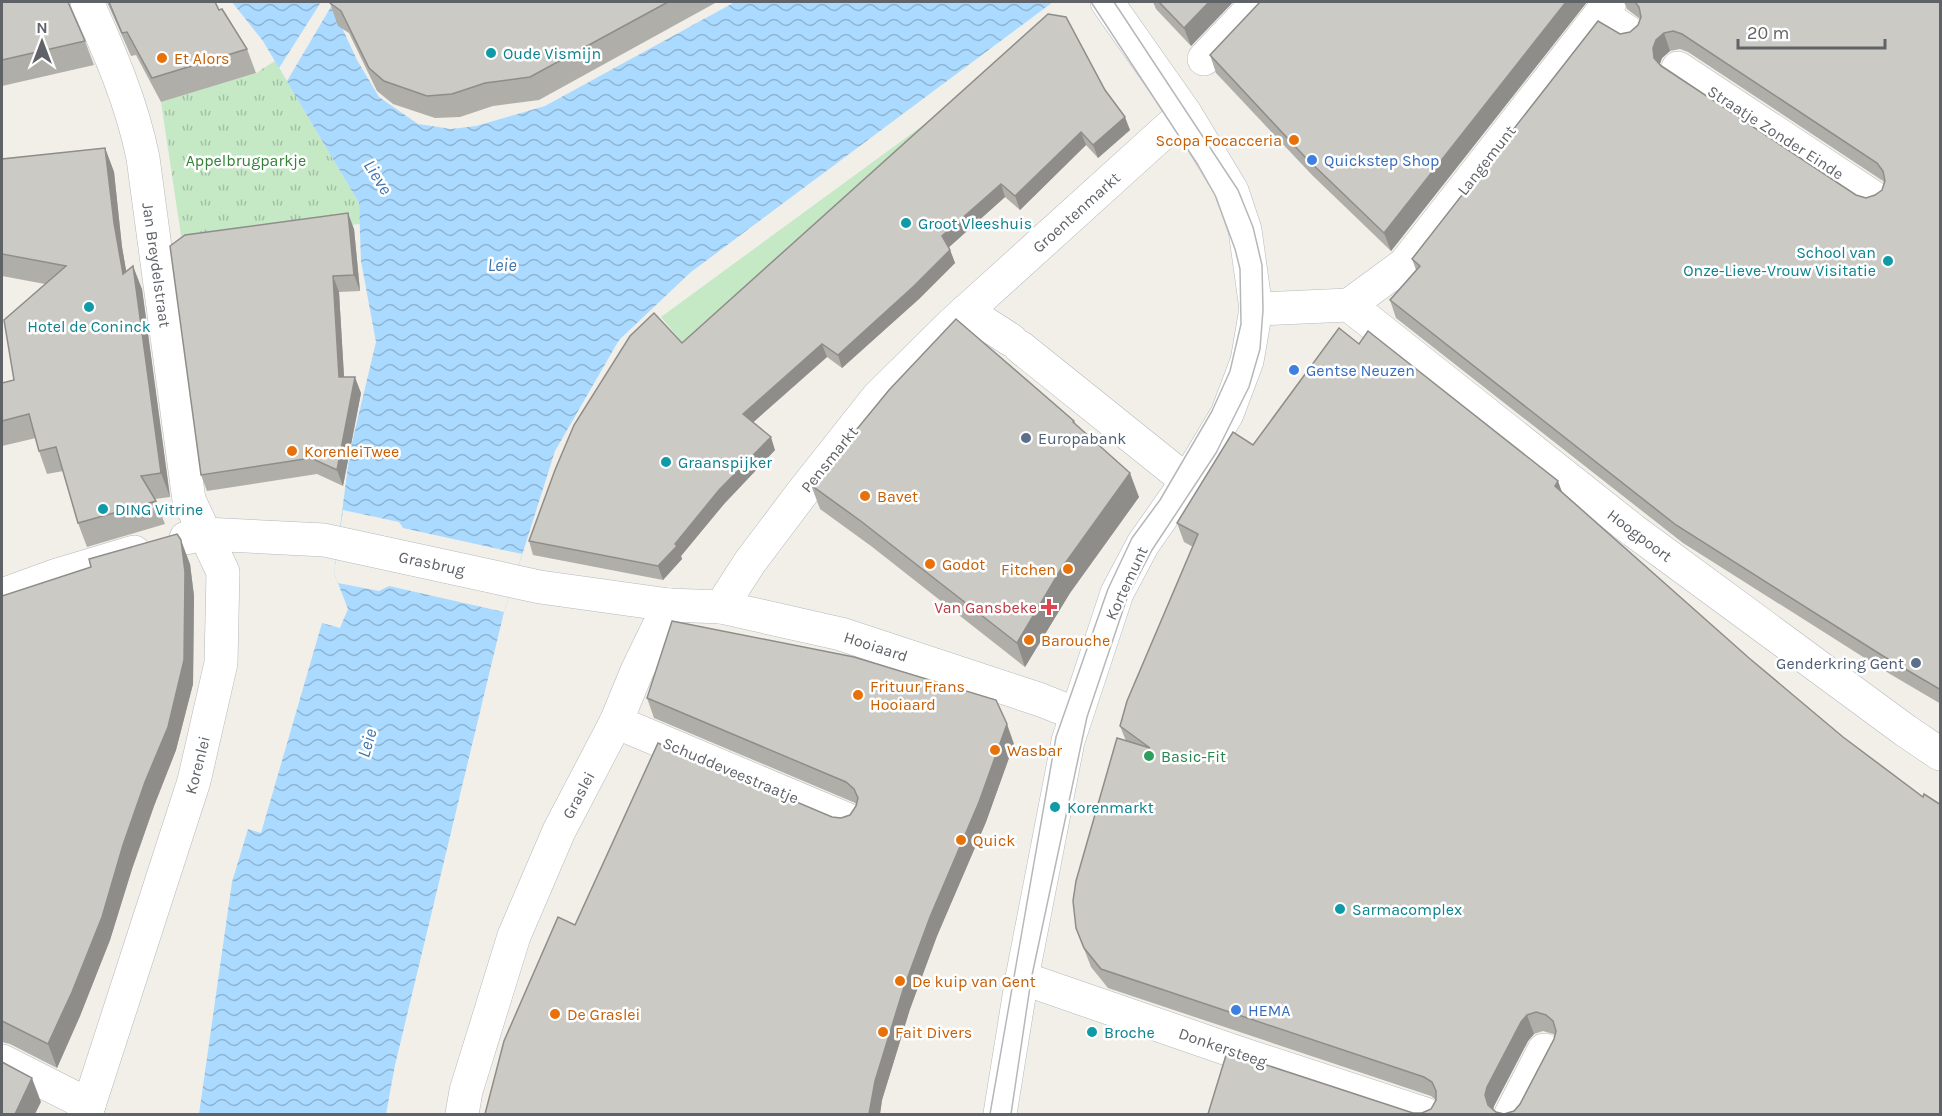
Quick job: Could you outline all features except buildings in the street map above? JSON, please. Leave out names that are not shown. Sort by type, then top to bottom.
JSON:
[{"type":"street","name":"Jan Breydelstraat","points":[[87,2],[118,71],[137,126],[189,500],[204,534]]},
{"type":"street","points":[[1203,59],[1258,2]]},
{"type":"street","points":[[959,317],[1015,343],[1179,491],[1227,414],[1247,361],[1256,309],[1245,230],[1232,191],[1120,7]]},
{"type":"street","points":[[1605,8],[1629,33]]},
{"type":"street","name":"Langemunt","points":[[1349,305],[1405,264],[1605,8]]},
{"type":"street","name":"Straatje Zonder Einde","points":[[1678,68],[1874,197]]},
{"type":"street","name":"Groentenmarkt","points":[[959,317],[1185,113]]},
{"type":"street","points":[[1256,309],[1349,305]]},
{"type":"street","name":"Hoogpoort","points":[[1349,305],[1634,531],[1906,731],[1941,754]]},
{"type":"street","name":"Pensmarkt","points":[[721,606],[750,562],[802,493],[878,398],[959,317]]},
{"type":"street","name":"Kortemunt","points":[[1076,714],[1117,593],[1143,544],[1179,491]]},
{"type":"street","points":[[2,595],[57,575],[204,534]]},
{"type":"street","name":"Grasbrug","points":[[204,534],[324,540],[540,587],[669,605]]},
{"type":"street","name":"Korenlei","points":[[2,1061],[88,1111],[194,781],[221,663],[223,572],[204,534]]},
{"type":"street","name":"Hooiaard","points":[[669,605],[721,606],[841,634],[1041,700],[1076,714]]},
{"type":"street","name":"Graslei","points":[[462,1114],[466,1091],[514,936],[559,831],[616,722],[637,671],[669,605]]},
{"type":"street","points":[[1000,1114],[1022,978],[1068,741],[1076,714]]},
{"type":"street","name":"Schuddeveestraatje","points":[[616,722],[846,819]]},
{"type":"street","name":"Donkersteeg","points":[[1022,978],[1425,1114]]},
{"type":"street","points":[[1511,1114],[1544,1050]]},
{"type":"green space","name":"Appelbrugparkje","points":[[275,61],[359,203],[360,224],[182,242],[161,102],[256,73]]},
{"type":"green space","points":[[985,80],[686,347],[661,317]]},
{"type":"water","name":"Leie","points":[[232,2],[330,2],[357,60],[379,97],[418,124],[451,129],[476,126],[545,106],[735,2],[1053,2],[691,272],[619,340],[555,451],[504,612],[395,1065],[386,1114],[199,1114],[232,882],[248,829],[261,833],[322,623],[340,628],[348,609],[334,573],[350,451],[376,342],[361,261],[359,203],[263,41]]},
{"type":"pier","points":[[321,2],[330,2],[332,5],[287,81],[279,68]]},
{"type":"pier","points":[[343,510],[399,522],[403,528],[522,554],[504,612],[389,586],[379,591],[338,583],[334,573]]},
{"type":"tram line","points":[[990,1114],[1056,737],[1108,589],[1132,538],[1160,500],[1212,411],[1230,371],[1241,324],[1240,269],[1215,195],[1198,165],[1091,2]]},
{"type":"tram line","points":[[1011,1114],[1031,980],[1087,717],[1127,598],[1152,550],[1216,453],[1249,387],[1260,349],[1263,310],[1262,265],[1253,227],[1238,190],[1114,2]]},
{"type":"place","name":"Oude Vismijn","points":[[491,53]]},
{"type":"place","name":"Et Alors","points":[[162,58]]},
{"type":"place","name":"Scopa Focacceria","points":[[1294,140]]},
{"type":"place","name":"Quickstep Shop","points":[[1312,160]]},
{"type":"place","name":"Groot Vleeshuis","points":[[906,223]]},
{"type":"place","name":"School van Onze-Lieve-Vrouw Visitatie","points":[[1888,261]]},
{"type":"place","name":"Hotel de Coninck","points":[[89,307]]},
{"type":"place","name":"Gentse Neuzen","points":[[1294,370]]},
{"type":"place","name":"Europabank","points":[[1026,438]]},
{"type":"place","name":"KorenleiTwee","points":[[292,451]]},
{"type":"place","name":"Graanspijker","points":[[666,462]]},
{"type":"place","name":"Bavet","points":[[865,496]]},
{"type":"place","name":"DING Vitrine","points":[[103,509]]},
{"type":"place","name":"Godot","points":[[930,564]]},
{"type":"place","name":"Fitchen","points":[[1068,569]]},
{"type":"place","name":"Van Gansbeke","points":[[1049,607]]},
{"type":"place","name":"Barouche","points":[[1029,640]]},
{"type":"place","name":"Genderkring Gent","points":[[1916,663]]},
{"type":"place","name":"Frituur Frans Hooiaard","points":[[858,695]]},
{"type":"place","name":"Wasbar","points":[[995,750]]},
{"type":"place","name":"Basic-Fit","points":[[1149,756]]},
{"type":"place","name":"Korenmarkt","points":[[1055,807]]},
{"type":"place","name":"Quick","points":[[961,840]]},
{"type":"place","name":"Sarmacomplex","points":[[1340,909]]},
{"type":"place","name":"De kuip van Gent","points":[[900,981]]},
{"type":"place","name":"HEMA","points":[[1236,1010]]},
{"type":"place","name":"De Graslei","points":[[555,1014]]},
{"type":"place","name":"Fait Divers","points":[[883,1032]]},
{"type":"place","name":"Broche","points":[[1092,1032]]},
{"type":"water label","name":"Lieve","points":[[378,177]]}]
